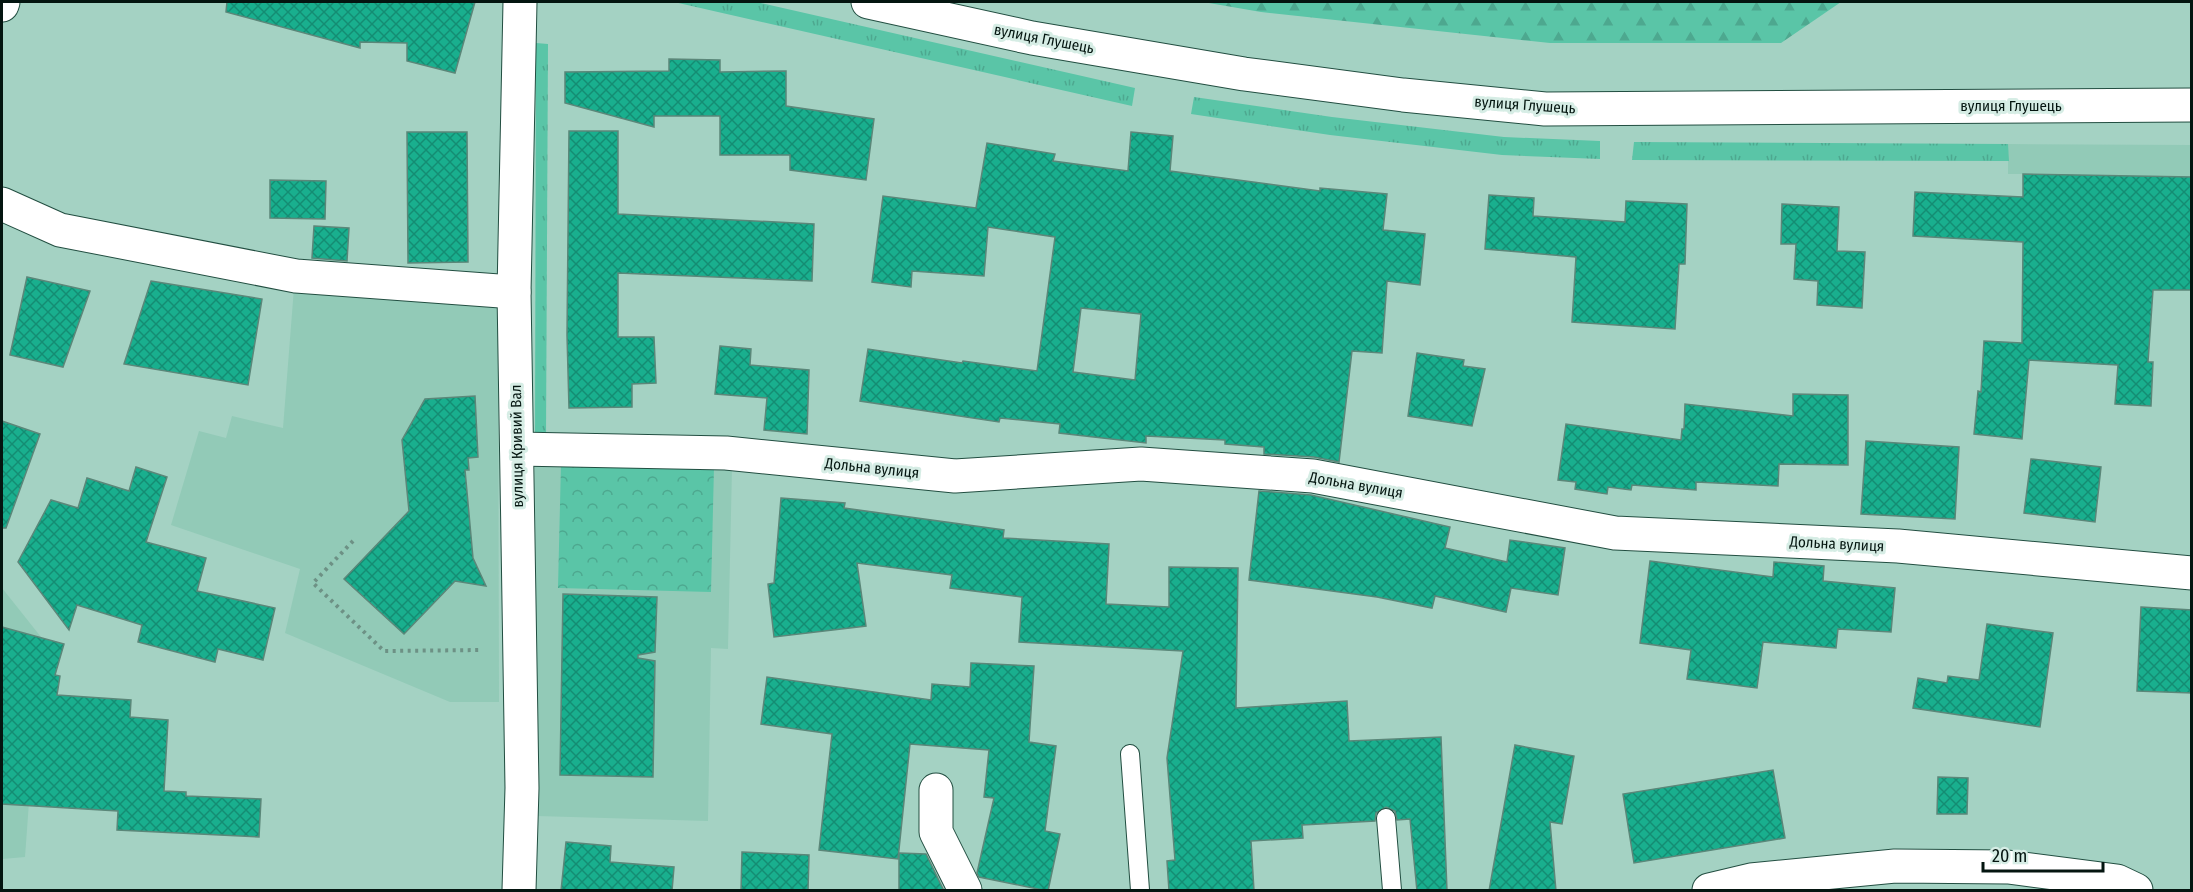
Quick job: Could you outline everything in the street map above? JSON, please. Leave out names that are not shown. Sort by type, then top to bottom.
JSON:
[{"type":"street","name":"вулиця Кривий Вал","points":[[519,891],[522,788],[514,292],[520,2]]},
{"type":"street","name":"вулиця Глушець","points":[[868,2],[1032,38],[1244,74],[1403,95],[1545,109],[2192,105]]},
{"type":"street","points":[[2,204],[60,230],[296,276],[514,292]]},
{"type":"street","name":"Дольна вулиця","points":[[517,449],[726,453],[955,476],[1141,464],[1313,476],[1615,533],[1898,546],[2192,573]]},
{"type":"street","points":[[936,790],[936,832],[965,891]]},
{"type":"street","points":[[1709,891],[1751,880],[1895,866],[2008,867],[2117,881],[2136,891]]},
{"type":"lane","points":[[1130,754],[1140,891]]},
{"type":"lane","points":[[1386,818],[1392,891]]},
{"type":"path","points":[[353,541],[313,583],[384,651],[488,650]]},
{"type":"shaded area","points":[[2008,144],[2191,145],[2191,290],[2023,289],[2023,174],[2008,174]]},
{"type":"shaded area","points":[[294,288],[498,303],[499,702],[450,702],[285,633],[300,569],[171,525],[199,431],[226,438],[232,416],[283,428]]},
{"type":"shaded area","points":[[535,462],[732,468],[728,649],[711,648],[708,821],[537,816]]},
{"type":"shaded area","points":[[2,588],[41,637],[25,857],[2,859]]},
{"type":"green space","points":[[674,2],[756,2],[1135,88],[1132,106]]},
{"type":"green space","points":[[1203,2],[1841,2],[1781,43],[1550,43],[1261,12]]},
{"type":"green space","points":[[536,43],[548,44],[546,439],[535,438]]},
{"type":"green space","points":[[1194,97],[1332,117],[1504,137],[1600,141],[1600,159],[1502,155],[1330,135],[1191,114]]},
{"type":"green space","points":[[1634,142],[2008,144],[2009,161],[1632,160]]},
{"type":"green space","points":[[561,463],[714,467],[711,592],[558,588]]},
{"type":"building","points":[[227,2],[475,2],[455,73],[407,61],[407,43],[360,42],[360,48],[226,12]]},
{"type":"building","points":[[669,59],[720,60],[720,72],[786,71],[786,106],[874,119],[866,180],[790,170],[790,155],[720,155],[720,116],[654,116],[654,127],[565,103],[565,72],[669,71]]},
{"type":"building","points":[[569,131],[618,131],[618,214],[814,224],[812,281],[618,273],[618,337],[654,337],[656,383],[632,384],[632,407],[569,408],[567,335]]},
{"type":"building","points":[[407,132],[467,132],[468,262],[408,263]]},
{"type":"building","points":[[1131,132],[1173,136],[1170,171],[1320,191],[1320,188],[1387,194],[1383,230],[1425,234],[1420,285],[1387,281],[1382,353],[1352,351],[1339,462],[1314,457],[1264,454],[1264,447],[1225,444],[1225,440],[1146,436],[1146,443],[1059,433],[1060,424],[1000,418],[999,422],[860,401],[868,349],[1037,371],[1055,237],[988,227],[984,276],[912,271],[911,287],[872,282],[883,196],[976,208],[987,143],[1055,154],[1053,161],[1128,171]],"holes":[[[1081,308],[1141,314],[1135,380],[1073,372]]]},
{"type":"building","points":[[2023,174],[2192,177],[2192,290],[2153,290],[2148,362],[2153,362],[2151,406],[2115,404],[2118,365],[2029,360],[2022,439],[1974,434],[1978,391],[1981,392],[1984,341],[2022,343],[2023,242],[1913,236],[1915,192],[2023,197]]},
{"type":"building","points":[[270,180],[326,181],[325,219],[270,218]]},
{"type":"building","points":[[1489,195],[1534,198],[1533,216],[1625,222],[1626,201],[1687,204],[1685,264],[1679,264],[1675,329],[1572,322],[1576,257],[1485,249]]},
{"type":"building","points":[[1782,204],[1839,207],[1837,251],[1865,252],[1862,308],[1817,305],[1818,281],[1794,279],[1796,244],[1781,244]]},
{"type":"building","points":[[314,226],[349,228],[347,261],[312,258]]},
{"type":"building","points":[[27,277],[90,291],[63,367],[10,355]]},
{"type":"building","points":[[151,281],[262,299],[248,385],[124,364]]},
{"type":"building","points":[[720,346],[751,349],[750,365],[809,370],[807,434],[764,430],[767,398],[715,394]]},
{"type":"building","points":[[1417,353],[1464,360],[1463,366],[1485,369],[1472,426],[1408,416]]},
{"type":"building","points":[[1793,394],[1848,395],[1848,465],[1779,464],[1778,486],[1696,482],[1696,490],[1632,485],[1631,490],[1608,487],[1607,494],[1575,489],[1576,482],[1558,480],[1566,424],[1681,440],[1685,404],[1793,416]]},
{"type":"building","points":[[475,396],[478,457],[468,458],[469,470],[465,470],[473,558],[486,586],[455,581],[404,634],[344,579],[409,511],[402,440],[425,399]]},
{"type":"building","points":[[2,421],[40,434],[6,528],[2,528]]},
{"type":"building","points":[[1866,441],[1959,447],[1955,519],[1861,514]]},
{"type":"building","points":[[2031,459],[2101,467],[2095,522],[2024,513]]},
{"type":"building","points":[[136,467],[167,477],[146,542],[206,558],[197,591],[275,608],[263,660],[218,649],[215,662],[138,642],[142,625],[77,605],[69,630],[18,562],[51,500],[78,508],[87,478],[129,491]]},
{"type":"building","points":[[1259,491],[1311,495],[1450,527],[1445,548],[1507,562],[1510,540],[1565,548],[1558,595],[1511,588],[1506,612],[1435,596],[1432,608],[1377,597],[1249,580]]},
{"type":"building","points":[[781,498],[845,503],[844,508],[1004,530],[1003,538],[1109,544],[1106,604],[1169,607],[1169,567],[1238,568],[1236,708],[1347,701],[1349,741],[1441,737],[1447,891],[1417,891],[1410,819],[1397,820],[1395,811],[1386,807],[1376,813],[1375,821],[1302,825],[1303,838],[1251,841],[1254,891],[1169,891],[1167,861],[1175,860],[1167,758],[1183,651],[1019,642],[1022,597],[950,588],[952,575],[857,563],[866,626],[774,637],[768,584],[774,583]]},
{"type":"building","points":[[1650,561],[1773,577],[1774,562],[1824,566],[1823,581],[1895,588],[1891,632],[1838,629],[1836,648],[1763,642],[1757,688],[1687,679],[1691,650],[1640,643]]},
{"type":"building","points":[[563,594],[657,597],[655,652],[638,655],[638,658],[655,661],[653,777],[560,775]]},
{"type":"building","points":[[2141,607],[2192,610],[2192,693],[2137,691]]},
{"type":"building","points":[[1987,624],[2053,633],[2040,727],[1913,708],[1918,678],[1947,683],[1948,676],[1979,680]]},
{"type":"building","points":[[2,627],[64,644],[55,675],[60,676],[57,695],[131,700],[130,717],[168,720],[164,791],[186,792],[186,796],[261,799],[259,837],[117,830],[118,811],[2,804]]},
{"type":"building","points":[[971,663],[1034,666],[1029,742],[1056,746],[1045,831],[1060,834],[1048,891],[979,877],[977,873],[994,798],[984,797],[989,750],[910,744],[898,859],[819,850],[832,734],[761,724],[767,677],[931,700],[932,684],[970,687]]},
{"type":"building","points":[[1515,745],[1574,756],[1562,824],[1550,822],[1556,891],[1489,891]]},
{"type":"building","points":[[1773,770],[1785,838],[1634,863],[1623,794]]},
{"type":"building","points":[[1938,777],[1968,778],[1967,814],[1937,814]]},
{"type":"building","points":[[566,842],[611,846],[610,862],[674,867],[672,891],[561,891]]},
{"type":"building","points":[[742,852],[809,855],[808,891],[741,891]]},
{"type":"building","points":[[899,853],[926,854],[944,891],[899,891]]}]
